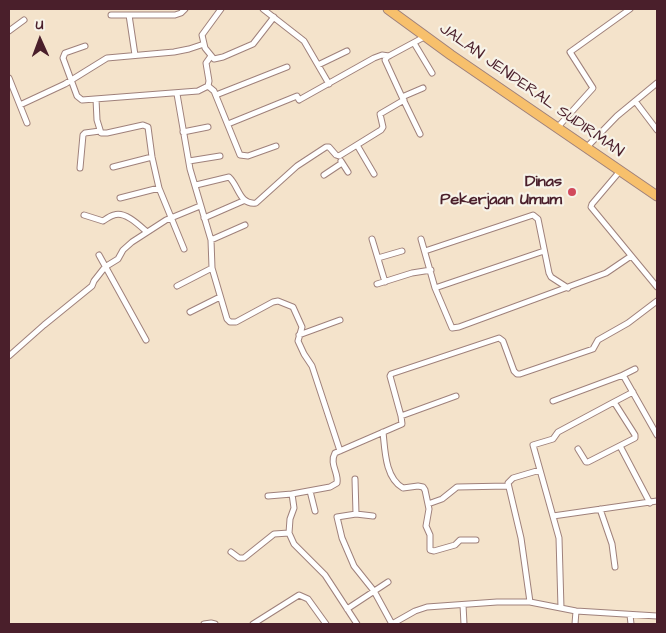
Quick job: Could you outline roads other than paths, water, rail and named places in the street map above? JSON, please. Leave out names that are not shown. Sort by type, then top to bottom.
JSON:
[{"type":"highway","name":"JALAN JENDERAL SUDIRMAN","points":[[388,9],[657,196]]},
{"type":"street","points":[[111,15],[175,15],[185,9]]},
{"type":"street","points":[[263,9],[304,42],[329,84]]},
{"type":"street","points":[[557,128],[593,88],[570,52],[630,9]]},
{"type":"street","points":[[220,10],[202,36],[204,44],[214,59],[218,59],[256,41],[274,17]]},
{"type":"street","points":[[128,15],[134,55]]},
{"type":"street","points":[[9,31],[24,20]]},
{"type":"street","points":[[228,124],[297,96],[299,100],[374,58],[384,55],[388,56],[426,36]]},
{"type":"street","points":[[414,43],[432,73]]},
{"type":"street","points":[[20,104],[72,80],[107,58],[181,51],[204,44]]},
{"type":"street","points":[[85,46],[64,55],[64,62],[79,98],[96,99],[177,94],[198,91],[208,86]]},
{"type":"street","points":[[318,66],[347,51]]},
{"type":"street","points":[[208,86],[206,63],[211,56]]},
{"type":"street","points":[[388,56],[385,63],[420,134]]},
{"type":"street","points":[[216,95],[286,67]]},
{"type":"street","points":[[9,78],[11,90],[20,104],[27,123]]},
{"type":"street","points":[[586,148],[617,116],[657,83]]},
{"type":"street","points":[[208,86],[213,89],[216,95],[240,155],[248,156],[276,146]]},
{"type":"street","points":[[338,156],[382,129],[381,112],[423,88]]},
{"type":"street","points":[[177,94],[189,161],[211,240],[212,268],[227,319],[232,323],[239,321],[278,301],[293,307],[302,327],[298,341],[312,366],[340,451]]},
{"type":"street","points":[[96,99],[97,120],[100,131]]},
{"type":"street","points":[[635,101],[657,130]]},
{"type":"street","points":[[80,168],[83,135],[85,133],[100,131],[103,134],[107,134],[146,125],[149,129],[152,157],[159,188],[184,249]]},
{"type":"street","points":[[183,132],[208,126]]},
{"type":"street","points":[[357,145],[374,174]]},
{"type":"street","points":[[196,185],[228,177],[232,180],[243,200],[254,204],[297,166],[327,147],[338,156],[348,172]]},
{"type":"street","points":[[189,161],[220,156]]},
{"type":"street","points":[[113,167],[152,157]]},
{"type":"street","points":[[324,175],[342,163]]},
{"type":"street","points":[[620,171],[592,204],[592,207],[657,287]]},
{"type":"street","points":[[120,198],[159,188]]},
{"type":"street","points":[[204,218],[243,200]]},
{"type":"street","points":[[9,356],[92,286],[105,267],[118,259],[123,250],[170,218],[200,206]]},
{"type":"street","points":[[84,215],[103,221],[114,214],[122,215],[135,222],[147,232]]},
{"type":"street","points":[[425,251],[533,215],[538,220],[551,276],[568,288]]},
{"type":"street","points":[[211,240],[245,225]]},
{"type":"street","points":[[372,239],[385,282]]},
{"type":"street","points":[[421,239],[436,288],[452,328],[606,273],[631,256]]},
{"type":"street","points":[[378,258],[402,251]]},
{"type":"street","points":[[436,288],[544,251]]},
{"type":"street","points":[[99,255],[146,340]]},
{"type":"street","points":[[177,286],[212,268]]},
{"type":"street","points":[[377,284],[412,273],[431,270]]},
{"type":"street","points":[[190,312],[220,297]]},
{"type":"street","points":[[268,496],[330,487],[337,483],[338,479],[332,459],[335,453],[402,424],[391,374],[498,338],[503,341],[515,373],[520,374],[593,349],[598,340],[628,323],[657,301]]},
{"type":"street","points":[[299,335],[340,320]]},
{"type":"street","points":[[553,400],[635,369]]},
{"type":"street","points":[[623,375],[657,436]]},
{"type":"street","points":[[561,608],[559,538],[533,445],[553,439],[558,432],[633,392]]},
{"type":"street","points":[[401,416],[456,396]]},
{"type":"street","points":[[578,449],[587,462],[633,440],[635,436],[614,402]]},
{"type":"street","points":[[383,432],[387,461],[392,477],[403,488],[423,487],[430,513],[426,526],[430,536],[431,550],[456,545],[459,540],[476,540]]},
{"type":"street","points":[[620,446],[650,502]]},
{"type":"street","points":[[530,602],[521,538],[508,486],[509,480],[513,478],[540,470]]},
{"type":"street","points":[[355,480],[356,514]]},
{"type":"street","points":[[428,504],[442,499],[458,487],[508,486]]},
{"type":"street","points":[[310,491],[315,511]]},
{"type":"street","points":[[292,494],[294,508],[290,519],[290,533],[294,544],[325,575],[358,624]]},
{"type":"street","points":[[554,516],[657,501]]},
{"type":"street","points":[[600,509],[612,544],[616,567]]},
{"type":"street","points":[[373,516],[356,514],[337,516],[340,531],[354,566],[374,591],[392,624],[421,608],[497,602],[530,602],[576,611],[630,616],[657,616]]},
{"type":"street","points":[[231,552],[238,558],[244,558],[274,534],[290,533]]},
{"type":"street","points":[[347,608],[388,582]]},
{"type":"street","points":[[253,624],[299,595],[308,599],[326,624]]},
{"type":"street","points":[[463,605],[464,624]]},
{"type":"street","points":[[575,624],[576,611]]},
{"type":"street","points":[[630,616],[632,624]]},
{"type":"street","points":[[207,624],[215,624]]},
{"type":"place","name":"Dinas Pekerjaan Umum","points":[[572,192]]}]
